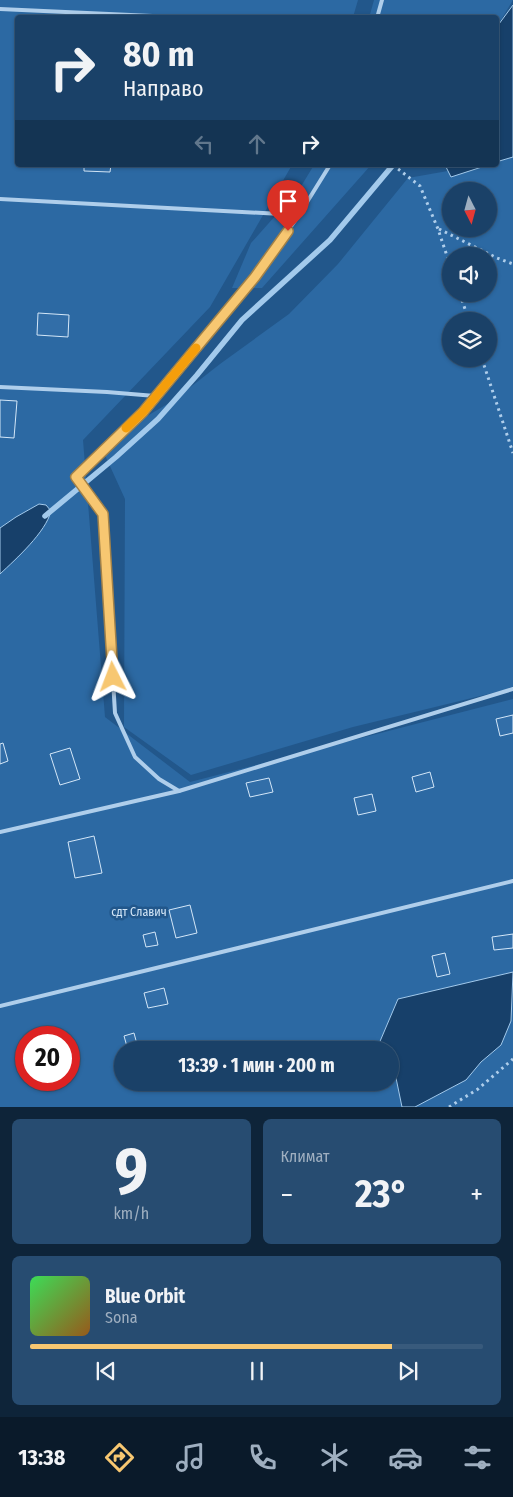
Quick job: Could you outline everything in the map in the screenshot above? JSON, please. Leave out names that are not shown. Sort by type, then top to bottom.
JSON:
[{"type":"lane","points":[[377,15],[382,0]]},
{"type":"lane","points":[[0,9],[131,15]]},
{"type":"lane","points":[[179,790],[159,779],[135,757],[115,713],[103,514],[76,477],[143,412],[255,277],[299,215],[329,167]]},
{"type":"lane","points":[[0,199],[299,215]]},
{"type":"lane","points":[[0,386],[155,396]]},
{"type":"lane","points":[[0,832],[179,790],[513,689]]},
{"type":"lane","points":[[0,1006],[513,881]]},
{"type":"path","points":[[396,167],[420,186],[444,247]]},
{"type":"path","points":[[438,229],[513,264]]},
{"type":"path","points":[[485,367],[513,453]]},
{"type":"path","points":[[449,1107],[478,1089],[513,1058]]},
{"type":"green space","name":"сдт Славич","points":[[0,0],[358,0],[354,15],[15,15],[15,167],[291,167],[210,307],[83,440],[105,717],[190,782],[513,699],[513,972],[398,999],[380,1041],[114,1041],[114,1091],[399,1091],[402,1107],[0,1107]]},
{"type":"green space","points":[[374,0],[513,0],[499,23],[499,15],[370,15]]},
{"type":"green space","points":[[513,132],[513,688],[353,727],[191,775],[124,727],[125,499],[104,453],[122,431],[174,400],[289,314],[338,264],[408,178],[462,167],[499,167],[499,144]]},
{"type":"green space","points":[[313,167],[369,167],[262,288],[232,288],[251,243],[300,188]]},
{"type":"green space","points":[[513,993],[513,1107],[415,1107],[466,1080],[511,1021]]},
{"type":"shaded area","points":[[513,5],[513,157],[499,161],[499,24]]},
{"type":"shaded area","points":[[446,167],[482,167],[451,177]]},
{"type":"shaded area","points":[[39,504],[46,505],[51,511],[43,528],[30,545],[0,574],[0,528]]},
{"type":"shaded area","points":[[513,972],[511,1021],[501,1045],[481,1062],[466,1080],[415,1107],[402,1107],[399,1091],[399,1041],[380,1041],[398,999]]},
{"type":"building","points":[[84,167],[111,167],[110,172],[84,171]]},
{"type":"building","points":[[38,313],[69,315],[68,337],[37,335]]},
{"type":"building","points":[[0,400],[17,401],[14,438],[0,437]]},
{"type":"building","points":[[513,715],[513,733],[500,736],[496,719]]},
{"type":"building","points":[[3,743],[8,761],[0,764],[0,744]]},
{"type":"building","points":[[70,748],[80,779],[60,785],[50,754]]},
{"type":"building","points":[[430,772],[434,787],[416,792],[412,777]]},
{"type":"building","points":[[269,778],[273,792],[250,797],[246,783]]},
{"type":"building","points":[[372,794],[376,811],[358,815],[354,798]]},
{"type":"building","points":[[94,836],[102,873],[75,878],[68,842]]},
{"type":"building","points":[[190,905],[197,933],[176,938],[169,910]]},
{"type":"building","points":[[155,932],[158,945],[146,947],[143,935]]},
{"type":"building","points":[[513,934],[513,948],[494,950],[492,937]]},
{"type":"building","points":[[445,953],[450,974],[437,977],[432,956]]},
{"type":"building","points":[[164,988],[168,1004],[148,1008],[144,993]]},
{"type":"building","points":[[134,1033],[136,1041],[125,1041],[124,1036]]},
{"type":"waterway","points":[[45,516],[158,419],[242,320],[330,240],[391,167]]},
{"type":"slow traffic","points":[[126,428],[143,412],[196,348]]},
{"type":"route","points":[[113,677],[103,514],[76,477],[143,412],[255,277],[288,231]]}]
